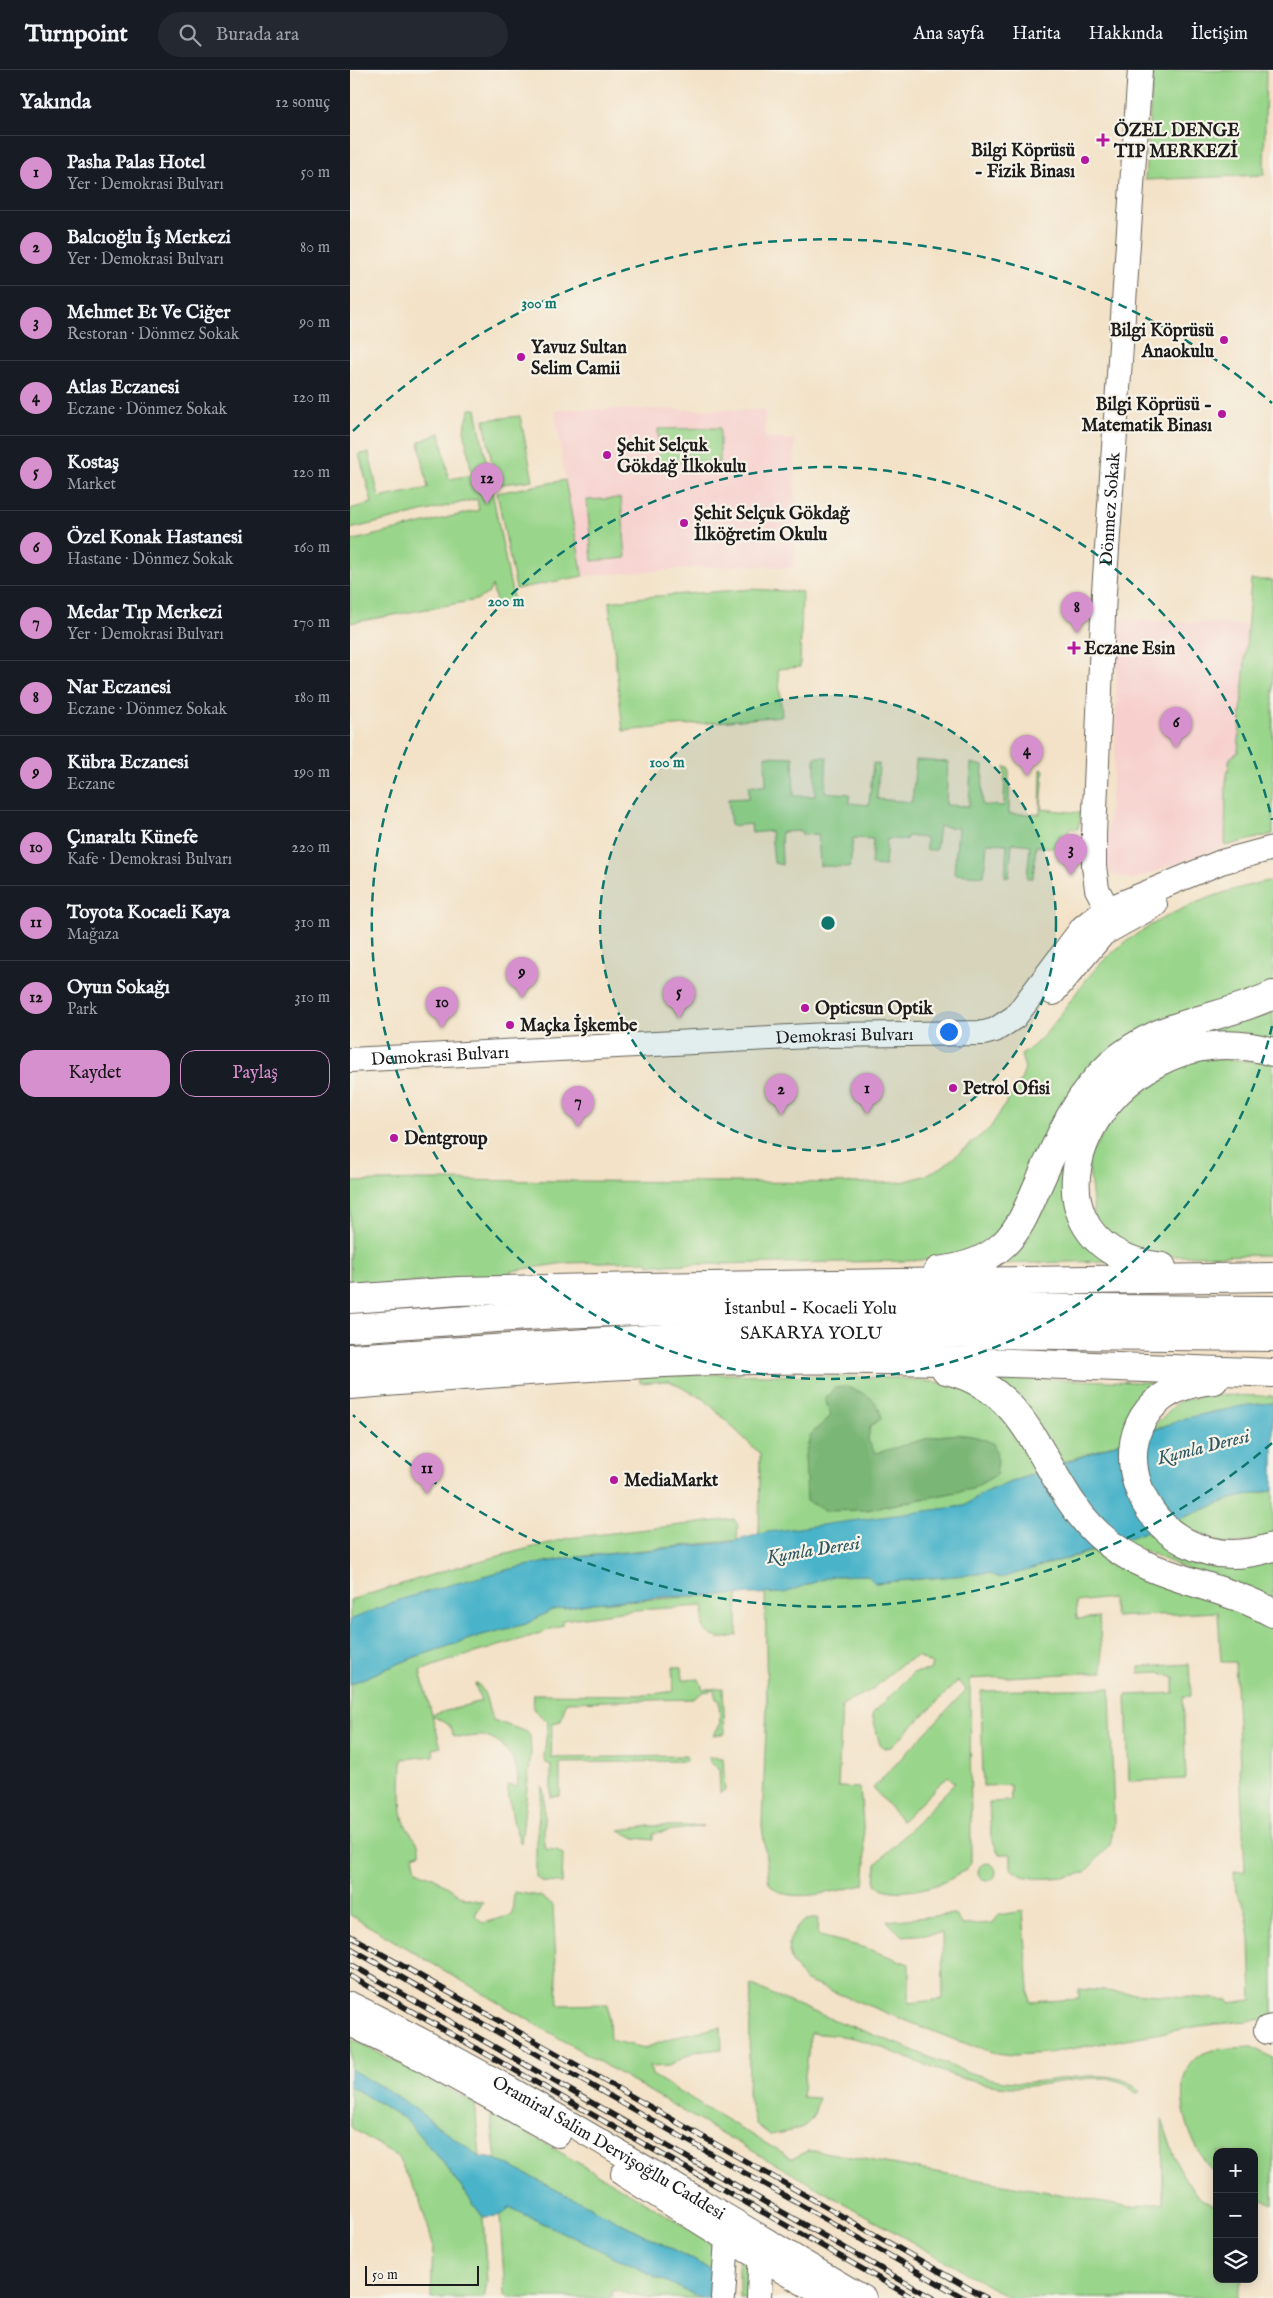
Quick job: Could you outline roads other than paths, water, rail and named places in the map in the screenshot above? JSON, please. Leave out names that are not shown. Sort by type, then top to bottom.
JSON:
[{"type":"highway","points":[[856,1282],[949,1270],[968,1265],[994,1252],[1004,1244],[1019,1225],[1078,1101],[1111,1065],[1137,1045],[1163,1032],[1273,995]]},
{"type":"highway","points":[[1261,1277],[1129,1261],[1098,1240],[1082,1216],[1076,1175],[1081,1150],[1095,1119],[1115,1094],[1143,1070],[1160,1060],[1180,1052],[1217,1045],[1238,1045],[1273,1052]]},
{"type":"highway","points":[[350,1299],[459,1291],[856,1282],[1261,1277]]},
{"type":"highway","points":[[350,1320],[450,1306],[646,1287]]},
{"type":"highway","name":"İstanbul - Kocaeli Yolu","points":[[350,1328],[557,1314],[757,1307],[1273,1310]]},
{"type":"highway","name":"SAKARYA YOLU","points":[[350,1358],[762,1332],[1273,1337]]},
{"type":"highway","points":[[908,1361],[958,1373],[981,1382],[1000,1396],[1020,1417],[1049,1468],[1081,1516],[1111,1545],[1130,1559],[1153,1570],[1246,1600],[1273,1613]]},
{"type":"highway","points":[[350,1385],[516,1372],[684,1362],[908,1361],[1273,1374]]},
{"type":"highway","points":[[350,1365],[516,1372]]},
{"type":"highway","points":[[1273,1374],[1195,1382],[1173,1391],[1157,1403],[1145,1417],[1134,1435],[1134,1475],[1139,1493],[1162,1526],[1187,1544],[1209,1553],[1235,1555],[1258,1552],[1273,1547]]},
{"type":"main road","name":"Dönmez Sokak","points":[[1107,908],[1094,866],[1094,835],[1104,592],[1140,70]]},
{"type":"main road","name":"Demokrasi Bulvarı","points":[[350,1060],[392,1065],[631,1054],[972,1035],[995,1030],[1015,1017],[1082,926],[1107,908],[1221,862],[1273,848]]},
{"type":"main road","name":"Demokrasi Bulvarı","points":[[1107,908],[1273,863]]},
{"type":"main road","name":"Demokrasi Bulvarı","points":[[828,1042],[966,1051],[988,1048],[1010,1040],[1026,1027],[1096,940],[1107,908]]},
{"type":"main road","name":"Demokrasi Bulvarı","points":[[350,1075],[392,1065]]},
{"type":"main road","name":"Oramiral Salim Dervişoğllu Caddesi","points":[[350,2004],[499,2082],[730,2231]]},
{"type":"main road","name":"Oramiral Salim Dervişoğllu Caddesi","points":[[350,2024],[420,2058],[763,2250],[864,2298]]},
{"type":"main road","points":[[723,2287],[730,2231]]},
{"type":"main road","name":"Oramiral Salim Dervişoğllu Caddesi","points":[[763,2250],[798,2280],[829,2298]]},
{"type":"main road","points":[[760,2297],[763,2250]]},
{"type":"main road","points":[[760,2297],[781,2283],[798,2280]]},
{"type":"water","name":"Kumla Deresi","points":[[1273,1403],[1273,1490],[1231,1499],[1111,1545],[1001,1578],[988,1573],[875,1583],[867,1575],[832,1576],[784,1593],[662,1597],[593,1603],[552,1610],[526,1624],[482,1635],[415,1657],[350,1684],[350,1620],[396,1601],[510,1569],[568,1558],[730,1542],[768,1532],[964,1506],[985,1492],[1186,1418],[1247,1405]]},
{"type":"water","points":[[350,2069],[396,2095],[480,2157],[496,2159],[711,2269],[709,2298],[701,2298],[509,2207],[501,2215],[483,2217],[441,2160],[405,2119],[350,2086]]},
{"type":"railway","points":[[350,1936],[986,2298]]},
{"type":"railway","points":[[350,1948],[964,2298]]},
{"type":"railway","points":[[350,1964],[932,2298]]},
{"type":"railway","points":[[350,1976],[913,2298]]},
{"type":"place","name":"ÖZEL DENGE TIP MERKEZİ","points":[[1103,140]]},
{"type":"place","name":"Bilgi Köprüsü - Fizik Binası","points":[[1085,160]]},
{"type":"place","name":"Bilgi Köprüsü Anaokulu","points":[[1224,340]]},
{"type":"place","name":"Yavuz Sultan Selim Camii","points":[[521,357]]},
{"type":"place","name":"Bilgi Köprüsü - Matematik Binası","points":[[1222,414]]},
{"type":"place","name":"Şehit Selçuk Gökdağ İlkokulu","points":[[607,455]]},
{"type":"place","name":"Oyun Sokağı","points":[[487,504]]},
{"type":"place","name":"Şehit Selçuk Gökdağ İlköğretim Okulu","points":[[684,523]]},
{"type":"place","name":"Nar Eczanesi","points":[[1077,633]]},
{"type":"place","name":"Eczane Esin","points":[[1074,648]]},
{"type":"place","name":"Özel Konak Hastanesi","points":[[1176,748]]},
{"type":"place","name":"Atlas Eczanesi","points":[[1027,776]]},
{"type":"place","name":"Mehmet Et Ve Ciğer","points":[[1071,875]]},
{"type":"place","name":"Kübra Eczanesi","points":[[522,998]]},
{"type":"place","name":"Opticsun Optik","points":[[805,1008]]},
{"type":"place","name":"Kostaş","points":[[679,1018]]},
{"type":"place","name":"Maçka İşkembe","points":[[510,1025]]},
{"type":"place","name":"Çınaraltı Künefe","points":[[442,1028]]},
{"type":"place","name":"Petrol Ofisi","points":[[953,1088]]},
{"type":"place","name":"Pasha Palas Hotel","points":[[867,1114]]},
{"type":"place","name":"Balcıoğlu İş Merkezi","points":[[781,1115]]},
{"type":"place","name":"Medar Tıp Merkezi","points":[[578,1127]]},
{"type":"place","name":"Dentgroup","points":[[394,1138]]},
{"type":"place","name":"MediaMarkt","points":[[614,1480]]},
{"type":"place","name":"Toyota Kocaeli Kaya","points":[[427,1494]]}]
